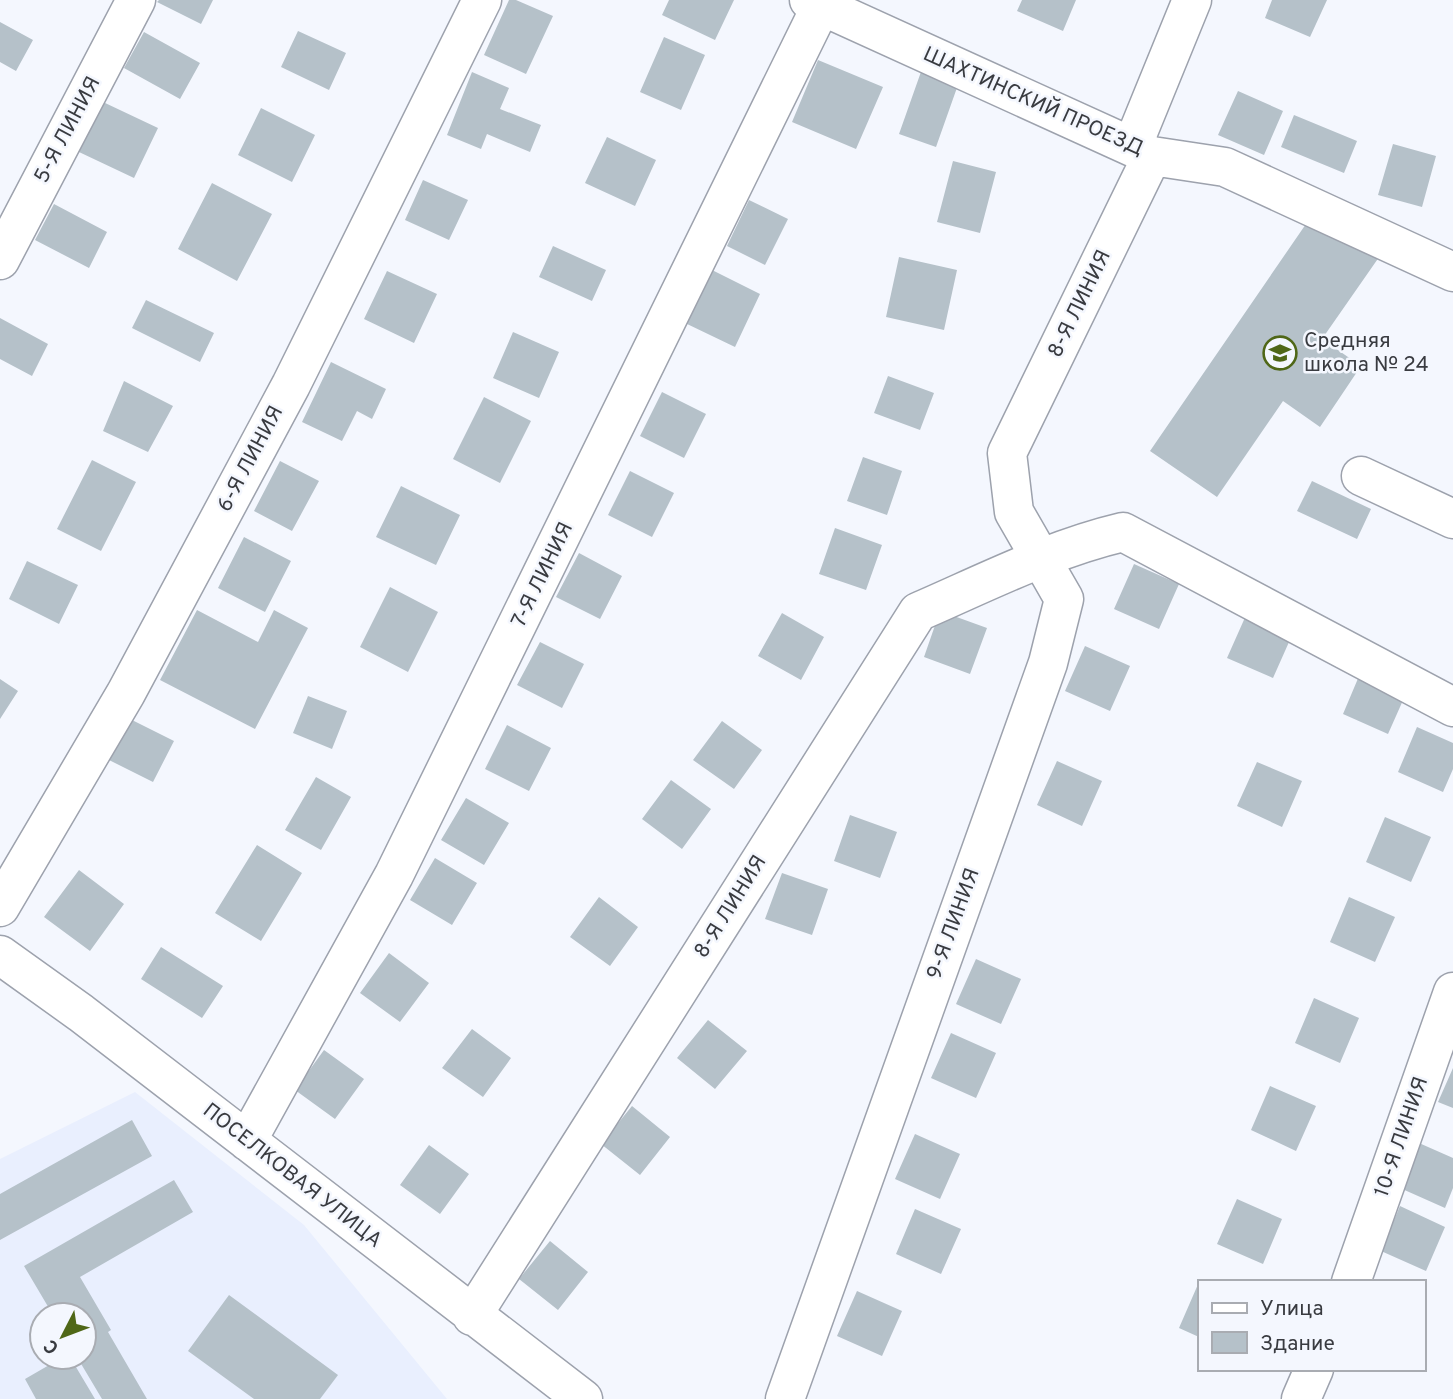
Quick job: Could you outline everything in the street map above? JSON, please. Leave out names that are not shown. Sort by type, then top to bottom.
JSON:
[{"type":"street","name":"5-Я ЛИНИЯ","points":[[0,260],[136,0]]},
{"type":"street","name":"6-Я ЛИНИЯ","points":[[0,907],[126,693],[291,385],[481,0]]},
{"type":"street","name":"8-Я ЛИНИЯ","points":[[1007,453],[1142,151],[1192,0]]},
{"type":"street","name":"ШАХТИНСКИЙ ПРОЕЗД","points":[[818,2],[1142,151],[1225,167],[1453,272]]},
{"type":"street","name":"7-Я ЛИНИЯ","points":[[247,1141],[394,875],[818,2]]},
{"type":"street","name":"9-Я ЛИНИЯ","points":[[785,1399],[1048,663],[1064,599],[1014,512],[1007,453]]},
{"type":"street","points":[[1361,476],[1453,519]]},
{"type":"street","name":"8-Я ЛИНИЯ","points":[[472,1316],[918,612],[1040,558],[1091,539],[1123,532],[1453,708]]},
{"type":"street","name":"ПОСЕЛКОВАЯ УЛИЦА","points":[[0,955],[80,1013],[583,1399]]},
{"type":"street","name":"10-Я ЛИНИЯ","points":[[1352,1280],[1453,992]]},
{"type":"street","points":[[1301,1399],[1313,1371]]},
{"type":"shaded area","points":[[135,1092],[304,1225],[447,1399],[0,1399],[0,1159]]},
{"type":"building","points":[[213,0],[201,24],[157,2]]},
{"type":"building","points":[[509,0],[516,0],[553,16],[526,74],[484,55]]},
{"type":"building","points":[[669,0],[734,0],[715,40],[662,15]]},
{"type":"building","points":[[1022,0],[1076,0],[1063,31],[1017,11]]},
{"type":"building","points":[[1272,0],[1327,0],[1310,37],[1265,18]]},
{"type":"building","points":[[0,22],[33,40],[16,71],[0,62]]},
{"type":"building","points":[[298,31],[346,53],[329,90],[281,67]]},
{"type":"building","points":[[144,32],[200,63],[180,99],[124,68]]},
{"type":"building","points":[[664,37],[705,55],[681,110],[640,92]]},
{"type":"building","points":[[818,60],[883,87],[856,149],[792,122]]},
{"type":"building","points":[[922,69],[959,82],[936,147],[899,134]]},
{"type":"building","points":[[472,72],[509,88],[500,109],[541,125],[530,152],[487,134],[481,149],[447,135]]},
{"type":"building","points":[[1238,91],[1283,111],[1264,155],[1218,135]]},
{"type":"building","points":[[103,102],[158,128],[134,178],[79,152]]},
{"type":"building","points":[[261,108],[315,135],[292,182],[238,155]]},
{"type":"building","points":[[1294,115],[1357,141],[1344,173],[1281,147]]},
{"type":"building","points":[[607,137],[656,160],[635,206],[585,183]]},
{"type":"building","points":[[1393,144],[1436,156],[1422,207],[1378,195]]},
{"type":"building","points":[[953,161],[996,172],[980,233],[937,222]]},
{"type":"building","points":[[423,180],[468,200],[449,240],[405,220]]},
{"type":"building","points":[[212,183],[272,214],[237,281],[178,249]]},
{"type":"building","points":[[749,200],[788,219],[765,265],[727,246]]},
{"type":"building","points":[[54,204],[107,232],[89,268],[35,240]]},
{"type":"building","name":"Средняя школа № 24","points":[[1319,205],[1384,250],[1322,339],[1361,366],[1320,427],[1283,401],[1217,497],[1150,451]]},
{"type":"building","points":[[553,246],[606,270],[592,301],[539,277]]},
{"type":"building","points":[[899,257],[957,270],[944,330],[886,317]]},
{"type":"building","points":[[710,269],[760,294],[735,347],[685,323]]},
{"type":"building","points":[[387,271],[437,294],[414,343],[364,319]]},
{"type":"building","points":[[146,300],[214,333],[200,362],[132,328]]},
{"type":"building","points":[[0,318],[48,344],[32,376],[0,359]]},
{"type":"building","points":[[513,332],[559,352],[539,398],[493,378]]},
{"type":"building","points":[[331,362],[386,389],[372,419],[357,411],[342,441],[302,422]]},
{"type":"building","points":[[888,376],[934,393],[920,430],[874,413]]},
{"type":"building","points":[[124,381],[173,406],[148,452],[103,431]]},
{"type":"building","points":[[662,392],[706,414],[684,458],[640,436]]},
{"type":"building","points":[[484,397],[531,421],[500,483],[453,459]]},
{"type":"building","points":[[863,457],[902,471],[887,515],[847,501]]},
{"type":"building","points":[[92,460],[136,482],[101,551],[57,529]]},
{"type":"building","points":[[280,461],[319,481],[292,531],[254,511]]},
{"type":"building","points":[[630,471],[674,493],[652,537],[608,515]]},
{"type":"building","points":[[1312,481],[1371,509],[1357,539],[1297,511]]},
{"type":"building","points":[[401,486],[460,515],[436,565],[376,537]]},
{"type":"building","points":[[835,528],[882,545],[866,590],[819,574]]},
{"type":"building","points":[[244,537],[291,561],[265,612],[218,588]]},
{"type":"building","points":[[579,553],[622,576],[600,619],[556,597]]},
{"type":"building","points":[[27,561],[78,585],[59,624],[9,599]]},
{"type":"building","points":[[1134,564],[1179,584],[1159,629],[1114,609]]},
{"type":"building","points":[[390,587],[438,612],[408,672],[360,647]]},
{"type":"building","points":[[197,610],[258,642],[274,610],[308,628],[255,729],[160,680]]},
{"type":"building","points":[[940,611],[987,628],[970,674],[924,657]]},
{"type":"building","points":[[782,613],[824,637],[801,680],[758,656]]},
{"type":"building","points":[[1247,613],[1293,633],[1273,678],[1227,658]]},
{"type":"building","points":[[540,642],[584,664],[562,708],[517,685]]},
{"type":"building","points":[[1085,646],[1130,666],[1110,711],[1065,691]]},
{"type":"building","points":[[1362,669],[1408,689],[1388,734],[1343,714]]},
{"type":"building","points":[[0,679],[18,691],[0,719]]},
{"type":"building","points":[[308,696],[347,711],[332,749],[293,733]]},
{"type":"building","points":[[130,719],[174,741],[153,782],[109,760]]},
{"type":"building","points":[[722,721],[762,750],[734,789],[693,760]]},
{"type":"building","points":[[507,725],[551,748],[529,791],[485,769]]},
{"type":"building","points":[[1417,727],[1453,743],[1453,769],[1443,792],[1398,772]]},
{"type":"building","points":[[1057,761],[1102,781],[1082,826],[1037,805]]},
{"type":"building","points":[[1257,762],[1302,781],[1282,827],[1237,806]]},
{"type":"building","points":[[316,777],[351,797],[321,850],[285,830]]},
{"type":"building","points":[[671,780],[711,809],[682,849],[642,819]]},
{"type":"building","points":[[466,798],[509,823],[484,865],[441,840]]},
{"type":"building","points":[[850,815],[897,832],[880,878],[834,861]]},
{"type":"building","points":[[1385,817],[1431,837],[1411,882],[1366,862]]},
{"type":"building","points":[[257,845],[302,873],[261,941],[215,913]]},
{"type":"building","points":[[435,858],[477,883],[452,925],[410,900]]},
{"type":"building","points":[[79,870],[124,904],[90,951],[44,917]]},
{"type":"building","points":[[782,873],[828,889],[812,935],[765,919]]},
{"type":"building","points":[[599,897],[638,927],[610,966],[570,937]]},
{"type":"building","points":[[1349,897],[1395,917],[1375,962],[1330,942]]},
{"type":"building","points":[[161,947],[223,986],[202,1018],[141,979]]},
{"type":"building","points":[[389,953],[429,983],[400,1022],[360,993]]},
{"type":"building","points":[[976,959],[1021,979],[1001,1024],[956,1004]]},
{"type":"building","points":[[1314,998],[1359,1018],[1340,1063],[1295,1043]]},
{"type":"building","points":[[708,1020],[747,1051],[715,1089],[677,1058]]},
{"type":"building","points":[[472,1029],[511,1058],[483,1097],[442,1068]]},
{"type":"building","points":[[951,1033],[996,1053],[976,1098],[931,1078]]},
{"type":"building","points":[[324,1050],[364,1079],[335,1119],[295,1090]]},
{"type":"building","points":[[1453,1068],[1453,1108],[1438,1102]]},
{"type":"building","points":[[1270,1086],[1316,1106],[1296,1151],[1251,1130]]},
{"type":"building","points":[[632,1106],[670,1137],[640,1175],[601,1144]]},
{"type":"building","points":[[132,1120],[152,1156],[0,1240],[0,1194]]},
{"type":"building","points":[[915,1134],[960,1154],[940,1199],[895,1179]]},
{"type":"building","points":[[1419,1143],[1453,1158],[1453,1188],[1445,1208],[1400,1188]]},
{"type":"building","points":[[429,1145],[469,1174],[440,1214],[400,1185]]},
{"type":"building","points":[[174,1180],[193,1212],[80,1277],[94,1301],[45,1301],[24,1266]]},
{"type":"building","points":[[1237,1199],[1282,1219],[1263,1264],[1217,1244]]},
{"type":"building","points":[[1400,1206],[1445,1227],[1426,1271],[1381,1251]]},
{"type":"building","points":[[915,1209],[961,1229],[941,1274],[896,1254]]},
{"type":"building","points":[[550,1241],[588,1272],[558,1310],[519,1279]]},
{"type":"building","points":[[1198,1284],[1198,1337],[1179,1328]]},
{"type":"building","points":[[857,1291],[902,1311],[882,1356],[837,1336]]},
{"type":"building","points":[[229,1295],[338,1375],[320,1399],[254,1399],[188,1351]]},
{"type":"building","points":[[98,1308],[111,1330],[108,1332],[147,1399],[102,1399],[85,1371],[98,1371]]},
{"type":"building","points":[[39,1371],[78,1371],[95,1399],[36,1399],[25,1379]]},
{"type":"place","name":"Средняя школа № 24","points":[[1280,353]]}]
